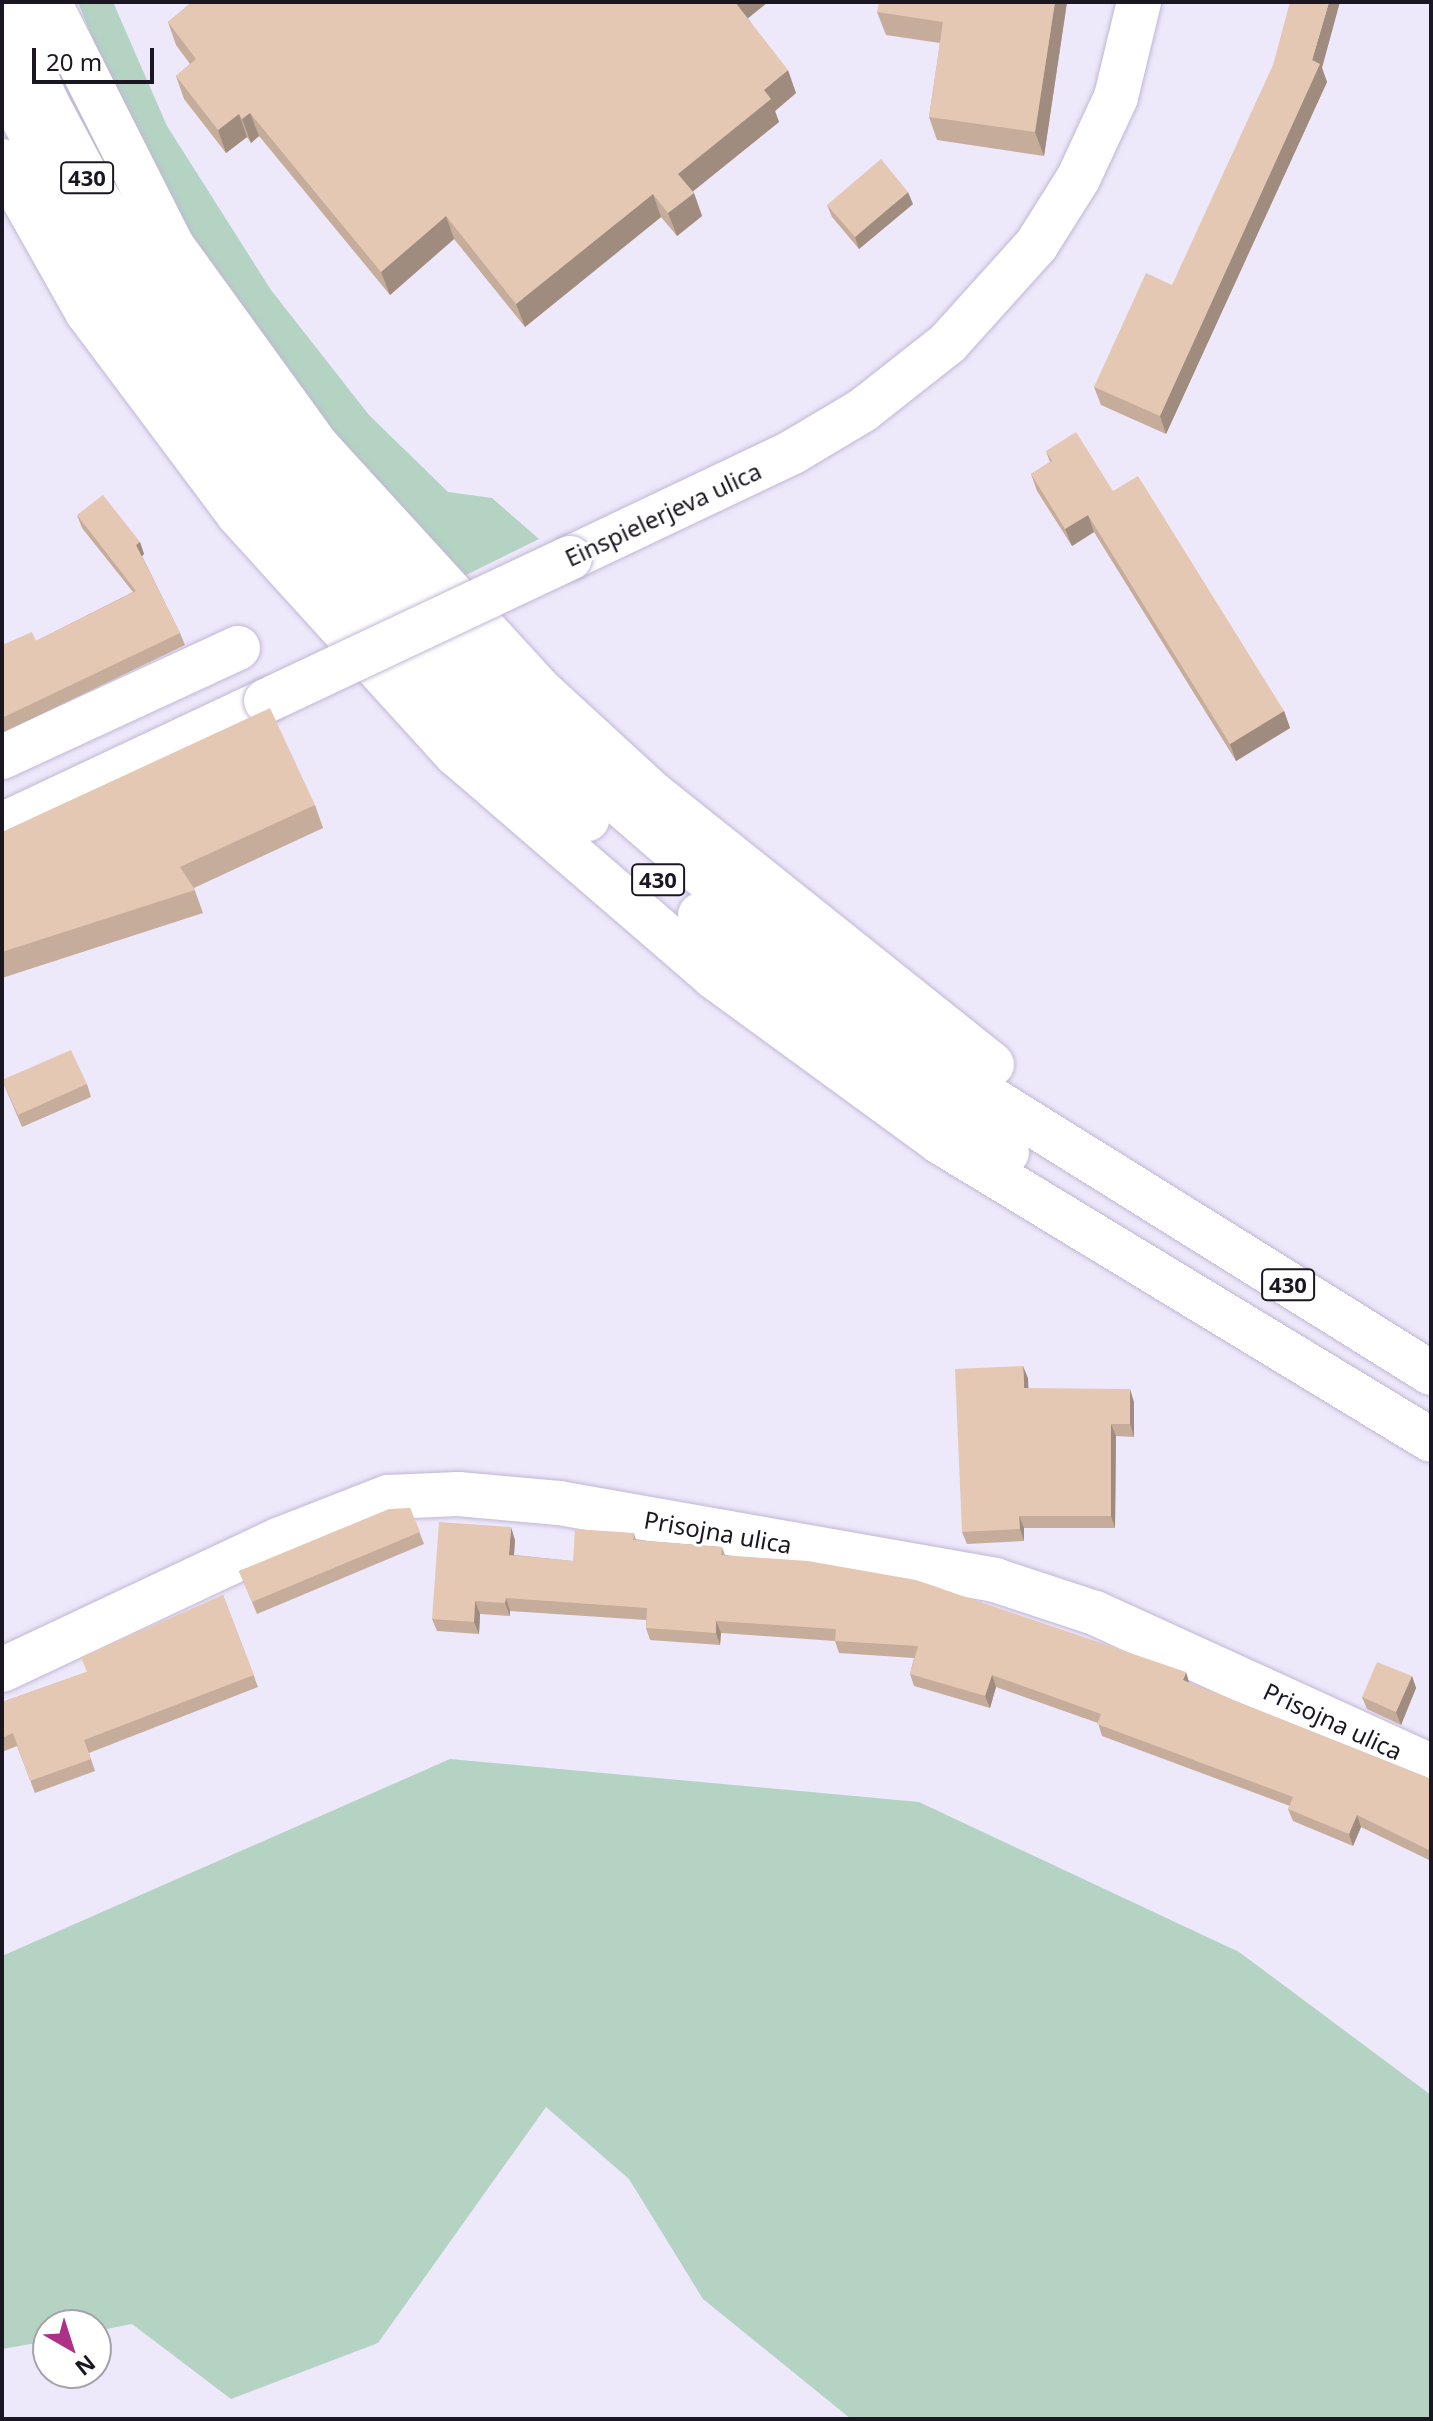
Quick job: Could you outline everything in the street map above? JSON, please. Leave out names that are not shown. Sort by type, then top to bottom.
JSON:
[{"type":"main road","name":"430","points":[[5,2],[46,101],[144,272],[290,470],[399,594],[510,709],[761,926],[971,1086],[1431,1373]]},
{"type":"main road","points":[[49,2],[173,247],[318,447],[429,572],[539,689],[652,793],[1147,1195]]},
{"type":"main road","name":"Einspielerjeva ulica","points":[[2,825],[791,453],[863,410],[948,343],[1037,244],[1078,179],[1116,97],[1139,2]]},
{"type":"main road","name":"430","points":[[2,77],[74,219],[170,363],[266,491],[364,605],[486,730],[744,951],[1224,1313],[1431,1440]]},
{"type":"main road","points":[[2,161],[87,312],[238,514],[456,754],[714,977],[940,1142],[1224,1313]]},
{"type":"main road","points":[[2,757],[238,648]]},
{"type":"main road","name":"Prisojna ulica","points":[[2,1670],[278,1540],[388,1497],[458,1494],[559,1503],[995,1580],[1095,1613],[1431,1766]]},
{"type":"green space","points":[[78,2],[113,2],[167,126],[271,290],[369,415],[448,492],[492,498],[539,539],[462,577],[267,357],[187,228],[110,82]]},
{"type":"green space","points":[[450,1759],[919,1802],[1239,1952],[1431,2095],[1431,2419],[851,2419],[703,2299],[629,2179],[546,2107],[378,2343],[231,2399],[132,2324],[112,2328],[112,2309],[32,2309],[32,2344],[2,2349],[2,1956]]},
{"type":"building","points":[[192,2],[735,2],[788,70],[764,90],[771,99],[678,174],[694,193],[668,213],[653,194],[516,304],[446,216],[381,272],[250,113],[242,119],[239,114],[218,130],[176,76],[196,59],[168,22]]},
{"type":"building","points":[[879,2],[1055,2],[1035,132],[929,117],[943,22],[877,12]]},
{"type":"building","points":[[1290,2],[1329,2],[1312,60],[1320,64],[1160,416],[1094,387],[1146,273],[1172,285],[1273,65]]},
{"type":"building","points":[[881,159],[908,192],[855,237],[827,205]]},
{"type":"building","points":[[1076,432],[1113,491],[1138,476],[1284,711],[1230,744],[1088,515],[1065,529],[1031,474],[1052,461],[1046,451]]},
{"type":"building","points":[[103,495],[140,542],[136,545],[180,633],[2,718],[2,645],[32,632],[36,641],[136,591],[77,515]]},
{"type":"building","points":[[270,708],[315,805],[180,867],[195,890],[2,952],[2,832]]},
{"type":"building","points":[[71,1050],[87,1084],[18,1115],[2,1080]]},
{"type":"building","points":[[1023,1366],[1024,1388],[1130,1389],[1130,1424],[1111,1424],[1111,1516],[1019,1516],[1020,1529],[962,1532],[955,1369]]},
{"type":"building","points":[[410,1508],[420,1532],[252,1602],[239,1571],[389,1509]]},
{"type":"building","points":[[439,1522],[511,1527],[509,1555],[573,1561],[575,1529],[634,1533],[633,1540],[722,1547],[721,1555],[808,1561],[916,1580],[1186,1672],[1183,1680],[1431,1779],[1431,1851],[1357,1815],[1349,1834],[1288,1809],[1293,1797],[1097,1724],[1101,1714],[992,1675],[985,1696],[910,1674],[918,1646],[835,1641],[836,1629],[716,1621],[716,1633],[646,1628],[647,1608],[506,1598],[505,1603],[475,1601],[474,1622],[432,1619]]},
{"type":"building","points":[[223,1595],[254,1675],[84,1740],[91,1759],[30,1781],[13,1733],[2,1738],[2,1702],[87,1672],[81,1657]]},
{"type":"building","points":[[1377,1662],[1412,1676],[1396,1712],[1362,1697]]}]
